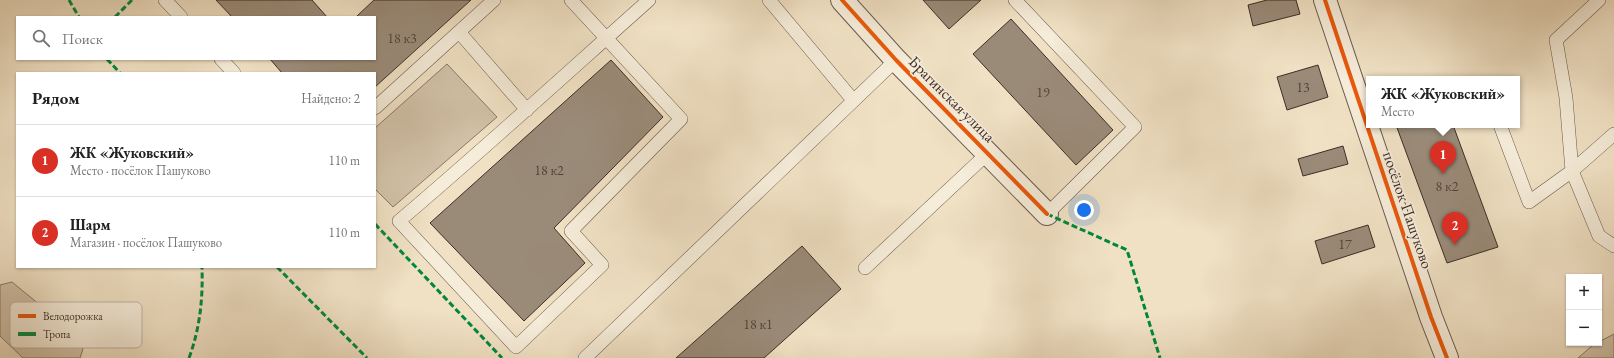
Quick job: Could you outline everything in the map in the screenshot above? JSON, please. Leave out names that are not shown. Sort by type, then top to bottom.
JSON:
[{"type":"street","name":"Брагинская улица","points":[[842,0],[896,60],[1047,214]]},
{"type":"street","name":"посёлок Пашуково","points":[[1325,0],[1366,123]]},
{"type":"street","name":"посёлок Пашуково","points":[[1368,128],[1431,317],[1447,358]]},
{"type":"lane","points":[[165,0],[180,16]]},
{"type":"lane","points":[[376,107],[494,0]]},
{"type":"lane","points":[[571,0],[607,37],[681,119],[571,232],[602,265],[516,347],[399,221],[527,110],[607,37],[649,0]]},
{"type":"lane","points":[[769,0],[853,100]]},
{"type":"lane","points":[[1015,0],[1135,127],[1047,214]]},
{"type":"lane","points":[[1599,0],[1556,40],[1566,98],[1572,171],[1599,236],[1614,246]]},
{"type":"lane","points":[[459,32],[527,110]]},
{"type":"lane","points":[[221,60],[233,72]]},
{"type":"lane","points":[[585,358],[896,60]]},
{"type":"lane","points":[[1501,128],[1529,202],[1572,171],[1614,134]]},
{"type":"lane","points":[[865,268],[988,153]]},
{"type":"shaded area","points":[[447,64],[497,117],[393,207],[376,190],[376,127]]},
{"type":"shaded area","points":[[12,282],[36,302],[10,302],[10,346],[0,336],[0,285]]},
{"type":"shaded area","points":[[1614,334],[1614,358],[1578,358],[1592,346],[1602,346],[1602,340]]},
{"type":"shaded area","points":[[13,348],[83,349],[80,358],[23,358]]},
{"type":"building","points":[[216,0],[312,0],[326,16],[231,16]]},
{"type":"building","points":[[374,0],[471,0],[376,86],[376,72],[281,72],[271,60],[376,60],[376,16],[357,16]]},
{"type":"building","points":[[923,0],[981,0],[949,29]]},
{"type":"building","points":[[1267,0],[1296,0],[1300,14],[1253,26],[1248,5]]},
{"type":"building","points":[[1011,19],[1113,130],[1076,165],[973,54]]},
{"type":"building","points":[[611,60],[663,117],[554,228],[585,263],[524,321],[430,223]]},
{"type":"building","points":[[1318,65],[1328,97],[1287,110],[1277,77]]},
{"type":"building","points":[[1397,128],[1454,128],[1498,247],[1447,263]]},
{"type":"building","points":[[1343,146],[1348,164],[1303,176],[1298,159]]},
{"type":"building","points":[[1368,225],[1375,247],[1322,264],[1315,241]]},
{"type":"building","points":[[802,246],[841,289],[764,358],[676,358]]},
{"type":"marked path","points":[[69,0],[78,16]]},
{"type":"marked path","points":[[116,16],[132,0]]},
{"type":"marked path","points":[[108,60],[119,72]]},
{"type":"marked path","points":[[1047,214],[1127,250],[1160,358]]},
{"type":"marked path","points":[[376,225],[502,358]]},
{"type":"marked path","points":[[189,358],[196,336],[200,313],[202,268]]},
{"type":"marked path","points":[[278,268],[367,358]]},
{"type":"cycle path","points":[[842,0],[896,60],[1047,214]]},
{"type":"cycle path","points":[[1325,0],[1366,123]]},
{"type":"cycle path","points":[[1368,128],[1431,317],[1447,358]]},
{"type":"place","name":"ЖК «Жуковский»","points":[[1443,174]]},
{"type":"place","name":"Шарм","points":[[1455,245]]}]
